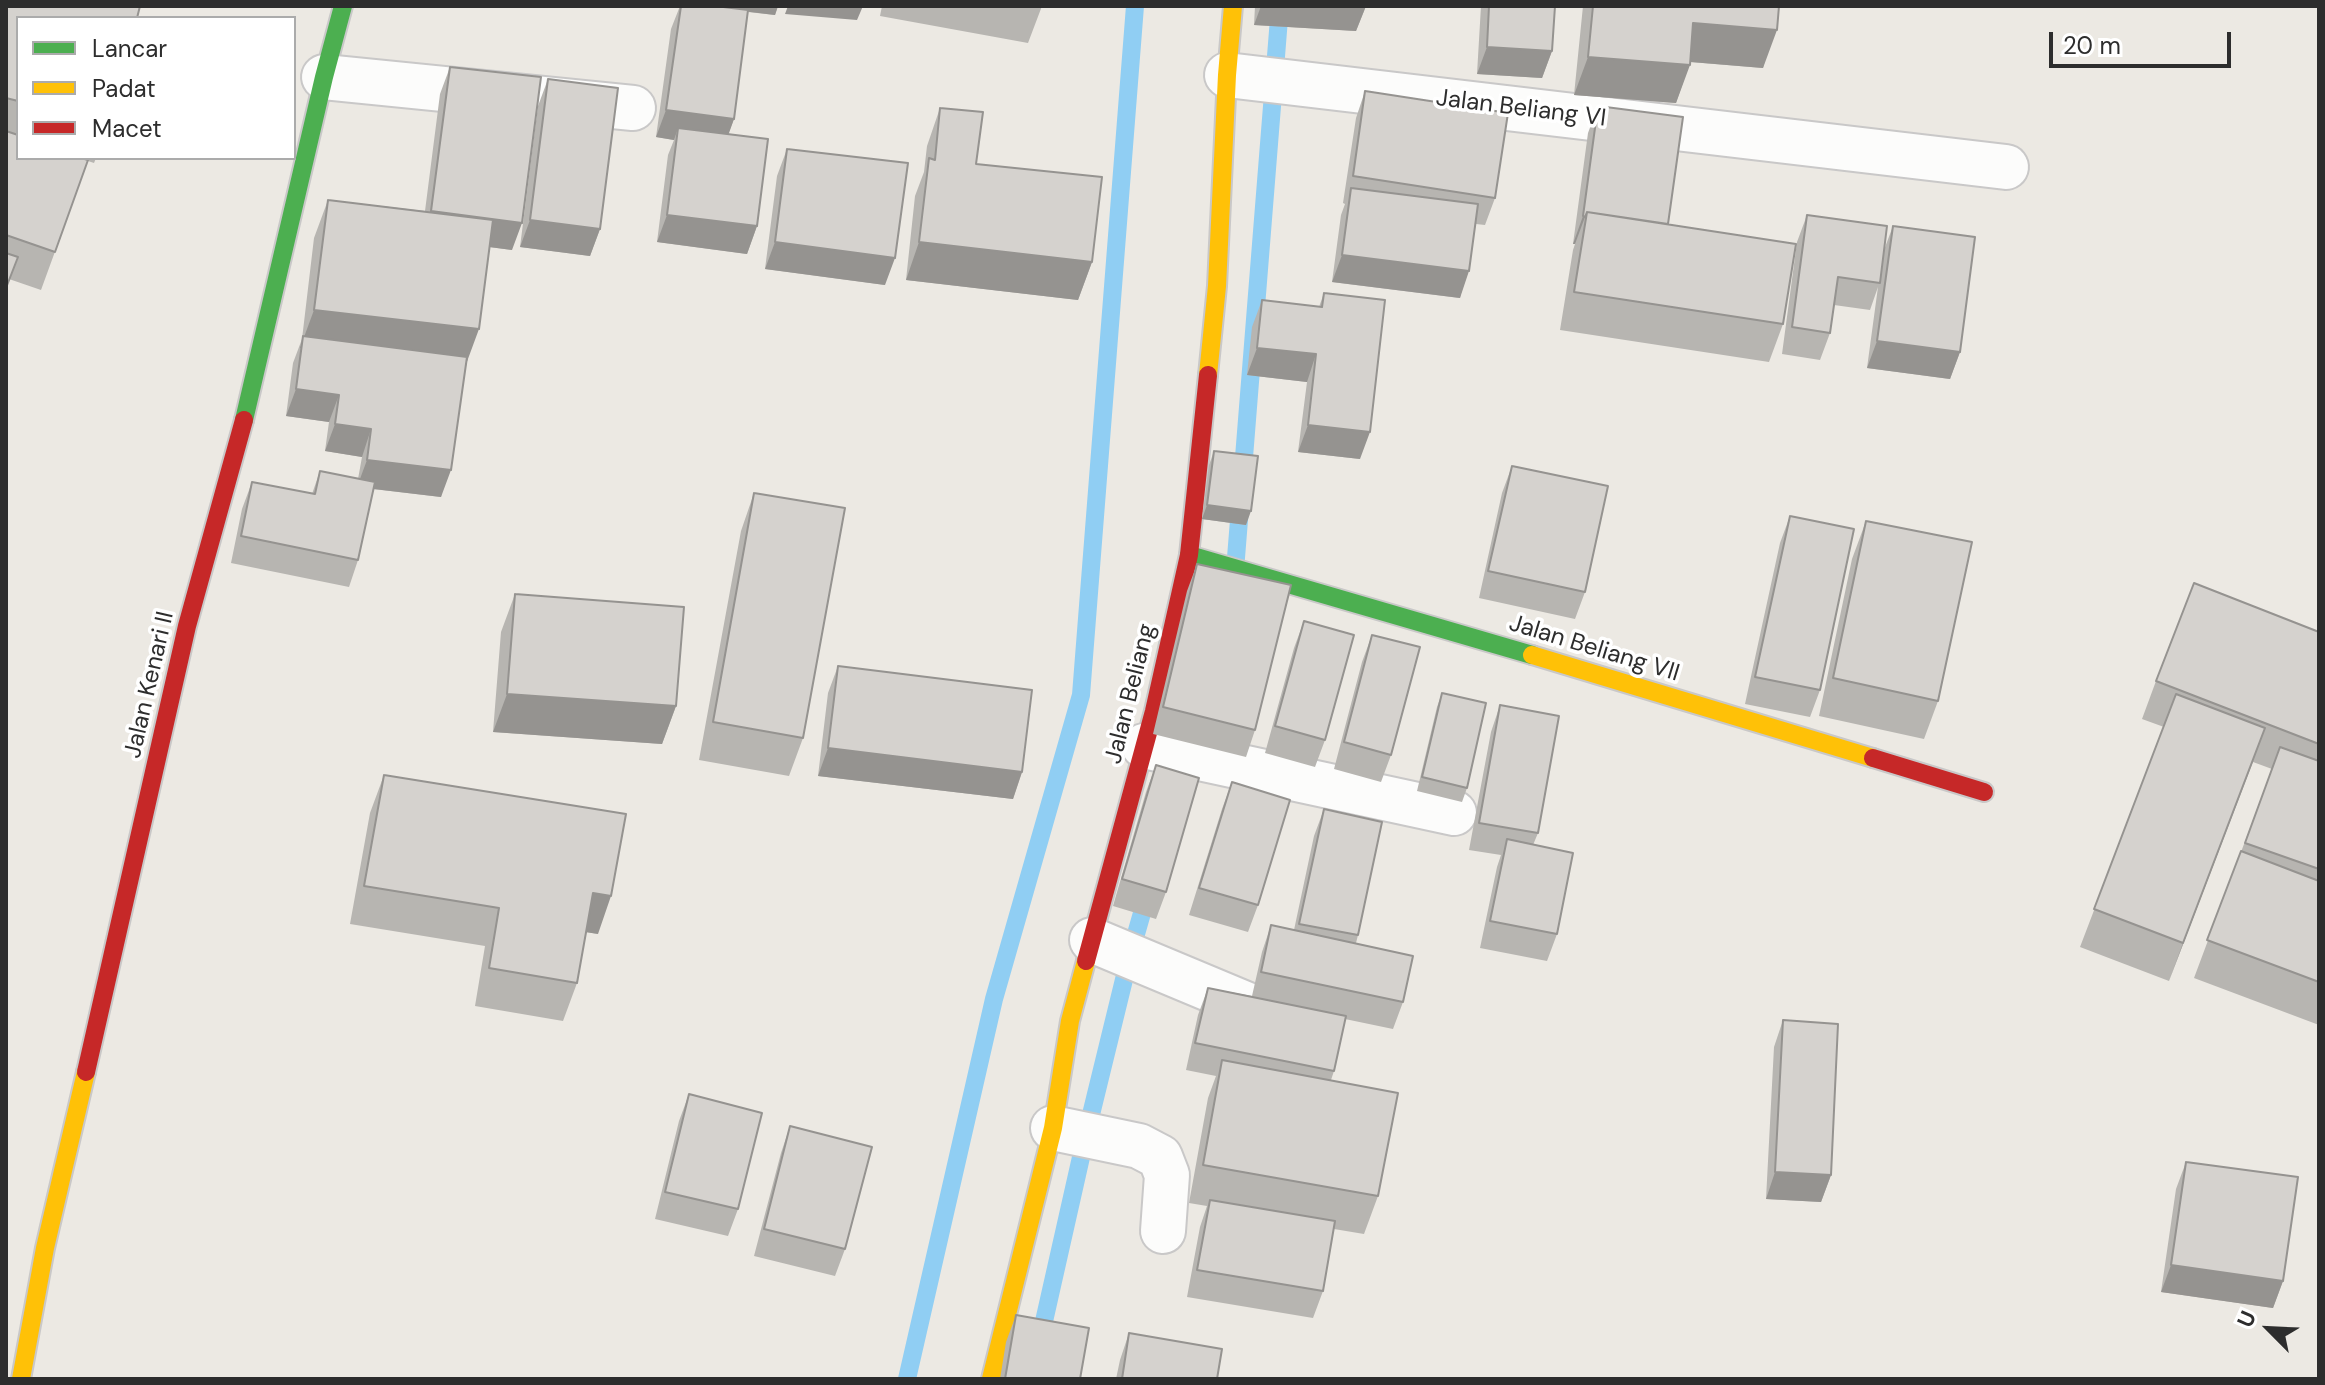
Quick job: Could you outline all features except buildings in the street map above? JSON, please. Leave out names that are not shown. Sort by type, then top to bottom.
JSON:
[{"type":"street","name":"Jalan Kenari II","points":[[21,1379],[45,1248],[187,626],[239,441],[343,6]]},
{"type":"street","name":"Jalan Beliang","points":[[991,1379],[1053,1128],[1070,1021],[1154,711],[1189,555],[1217,286],[1233,6]]},
{"type":"street","name":"Jalan Beliang VI","points":[[1227,75],[2006,167]]},
{"type":"street","points":[[324,77],[633,108]]},
{"type":"street","name":"Jalan Beliang VII","points":[[1189,555],[1984,792]]},
{"type":"street","points":[[1144,746],[1454,813]]},
{"type":"street","points":[[1092,940],[1295,1025]]},
{"type":"street","points":[[1053,1128],[1139,1146],[1160,1157],[1167,1175],[1163,1231]]},
{"type":"waterway","points":[[907,1379],[994,999],[1081,695],[1135,6]]},
{"type":"waterway","points":[[1235,570],[1280,6]]},
{"type":"waterway","points":[[1031,1379],[1086,1135],[1148,892]]},
{"type":"traffic: fast","points":[[244,420],[343,6]]},
{"type":"traffic: fast","points":[[1189,555],[1532,655]]},
{"type":"traffic: slow","points":[[1208,375],[1217,286],[1233,6]]},
{"type":"traffic: slow","points":[[1532,655],[1873,758]]},
{"type":"traffic: slow","points":[[991,1379],[1053,1128],[1070,1021],[1086,961]]},
{"type":"traffic: slow","points":[[21,1379],[45,1248],[86,1072]]},
{"type":"traffic: jam","points":[[1086,961],[1154,711],[1189,555],[1208,375]]},
{"type":"traffic: jam","points":[[86,1072],[187,626],[244,420]]},
{"type":"traffic: jam","points":[[1873,758],[1984,792]]}]
